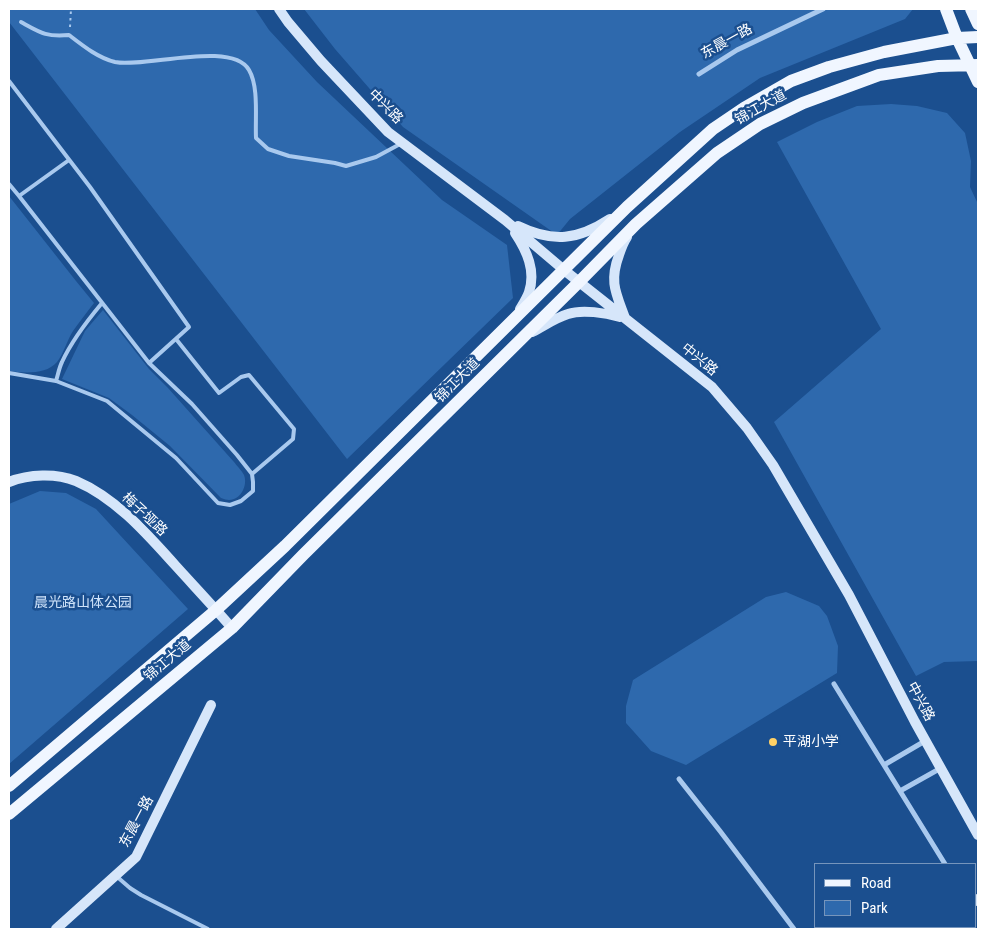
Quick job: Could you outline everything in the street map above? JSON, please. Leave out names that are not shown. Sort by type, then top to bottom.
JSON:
[{"type":"main road","name":"中兴路","points":[[279,9],[321,61],[388,132],[505,220],[564,270],[712,388],[747,428],[773,465],[849,595],[978,835]]},
{"type":"main road","points":[[946,9],[957,38],[974,65],[978,82]]},
{"type":"main road","points":[[971,9],[978,24]]},
{"type":"main road","name":"锦江大道","points":[[9,786],[216,610],[285,546],[627,207],[713,129],[744,108],[791,81],[838,64],[884,52],[957,38],[978,37]]},
{"type":"main road","name":"锦江大道","points":[[9,814],[232,628],[636,224],[717,152],[760,124],[803,103],[879,75],[938,66],[974,65]]},
{"type":"main road","points":[[505,220],[528,231],[566,238],[599,226],[627,207]]},
{"type":"main road","points":[[505,220],[529,258],[532,272],[529,292],[512,321]]},
{"type":"main road","points":[[626,319],[614,289],[614,269],[624,241],[636,224]]},
{"type":"main road","points":[[524,336],[570,313],[602,312],[626,319]]},
{"type":"main road","name":"梅子垭路","points":[[9,482],[31,477],[59,477],[75,481],[98,493],[114,504],[156,544],[232,628]]},
{"type":"main road","name":"东晨一路","points":[[56,929],[136,857],[211,705]]},
{"type":"street","name":"东晨一路","points":[[699,74],[737,50],[823,9]]},
{"type":"street","points":[[834,684],[944,863]]},
{"type":"street","points":[[884,765],[926,741]]},
{"type":"street","points":[[900,791],[941,768]]},
{"type":"street","points":[[679,779],[794,929]]},
{"type":"lane","points":[[21,22],[44,34],[56,36],[69,34],[91,52],[114,62],[133,63],[210,55],[239,61],[248,68],[253,80],[256,138],[268,149],[289,156],[346,166],[376,157],[403,142]]},
{"type":"lane","points":[[9,81],[90,187],[189,327],[149,363]]},
{"type":"lane","points":[[19,196],[69,160]]},
{"type":"lane","points":[[9,184],[149,363],[192,404],[237,455],[252,474],[253,491],[241,501],[230,505],[218,502],[176,458],[107,401],[56,381],[9,373]]},
{"type":"lane","points":[[56,381],[62,362],[87,321],[102,303]]},
{"type":"lane","points":[[176,339],[219,393],[241,377],[249,375],[294,429],[293,439],[252,474]]},
{"type":"lane","points":[[115,875],[141,895],[208,929]]},
{"type":"path","points":[[69,34],[71,9]]},
{"type":"green space","points":[[9,9],[255,9],[269,30],[317,82],[442,200],[507,245],[513,298],[347,459],[9,22]]},
{"type":"green space","points":[[304,9],[913,9],[905,19],[760,78],[680,132],[570,219],[557,235],[403,127],[335,49]]},
{"type":"green space","points":[[891,104],[917,106],[947,113],[965,133],[971,161],[970,187],[978,204],[978,661],[944,662],[916,676],[774,422],[881,329],[777,142],[817,122],[857,106]]},
{"type":"green space","points":[[9,196],[94,303],[73,331],[57,362],[41,371],[9,371]]},
{"type":"green space","points":[[103,310],[149,369],[242,472],[245,483],[243,491],[237,498],[229,500],[221,498],[170,446],[109,398],[62,379],[85,331]]},
{"type":"green space","name":"晨光路山体公园","points":[[40,491],[66,493],[96,509],[188,609],[9,764],[9,504]]},
{"type":"green space","points":[[786,592],[819,606],[827,616],[838,646],[837,673],[686,765],[651,751],[626,723],[626,706],[633,680],[766,597]]},
{"type":"place","name":"平湖小学","points":[[773,742]]}]
